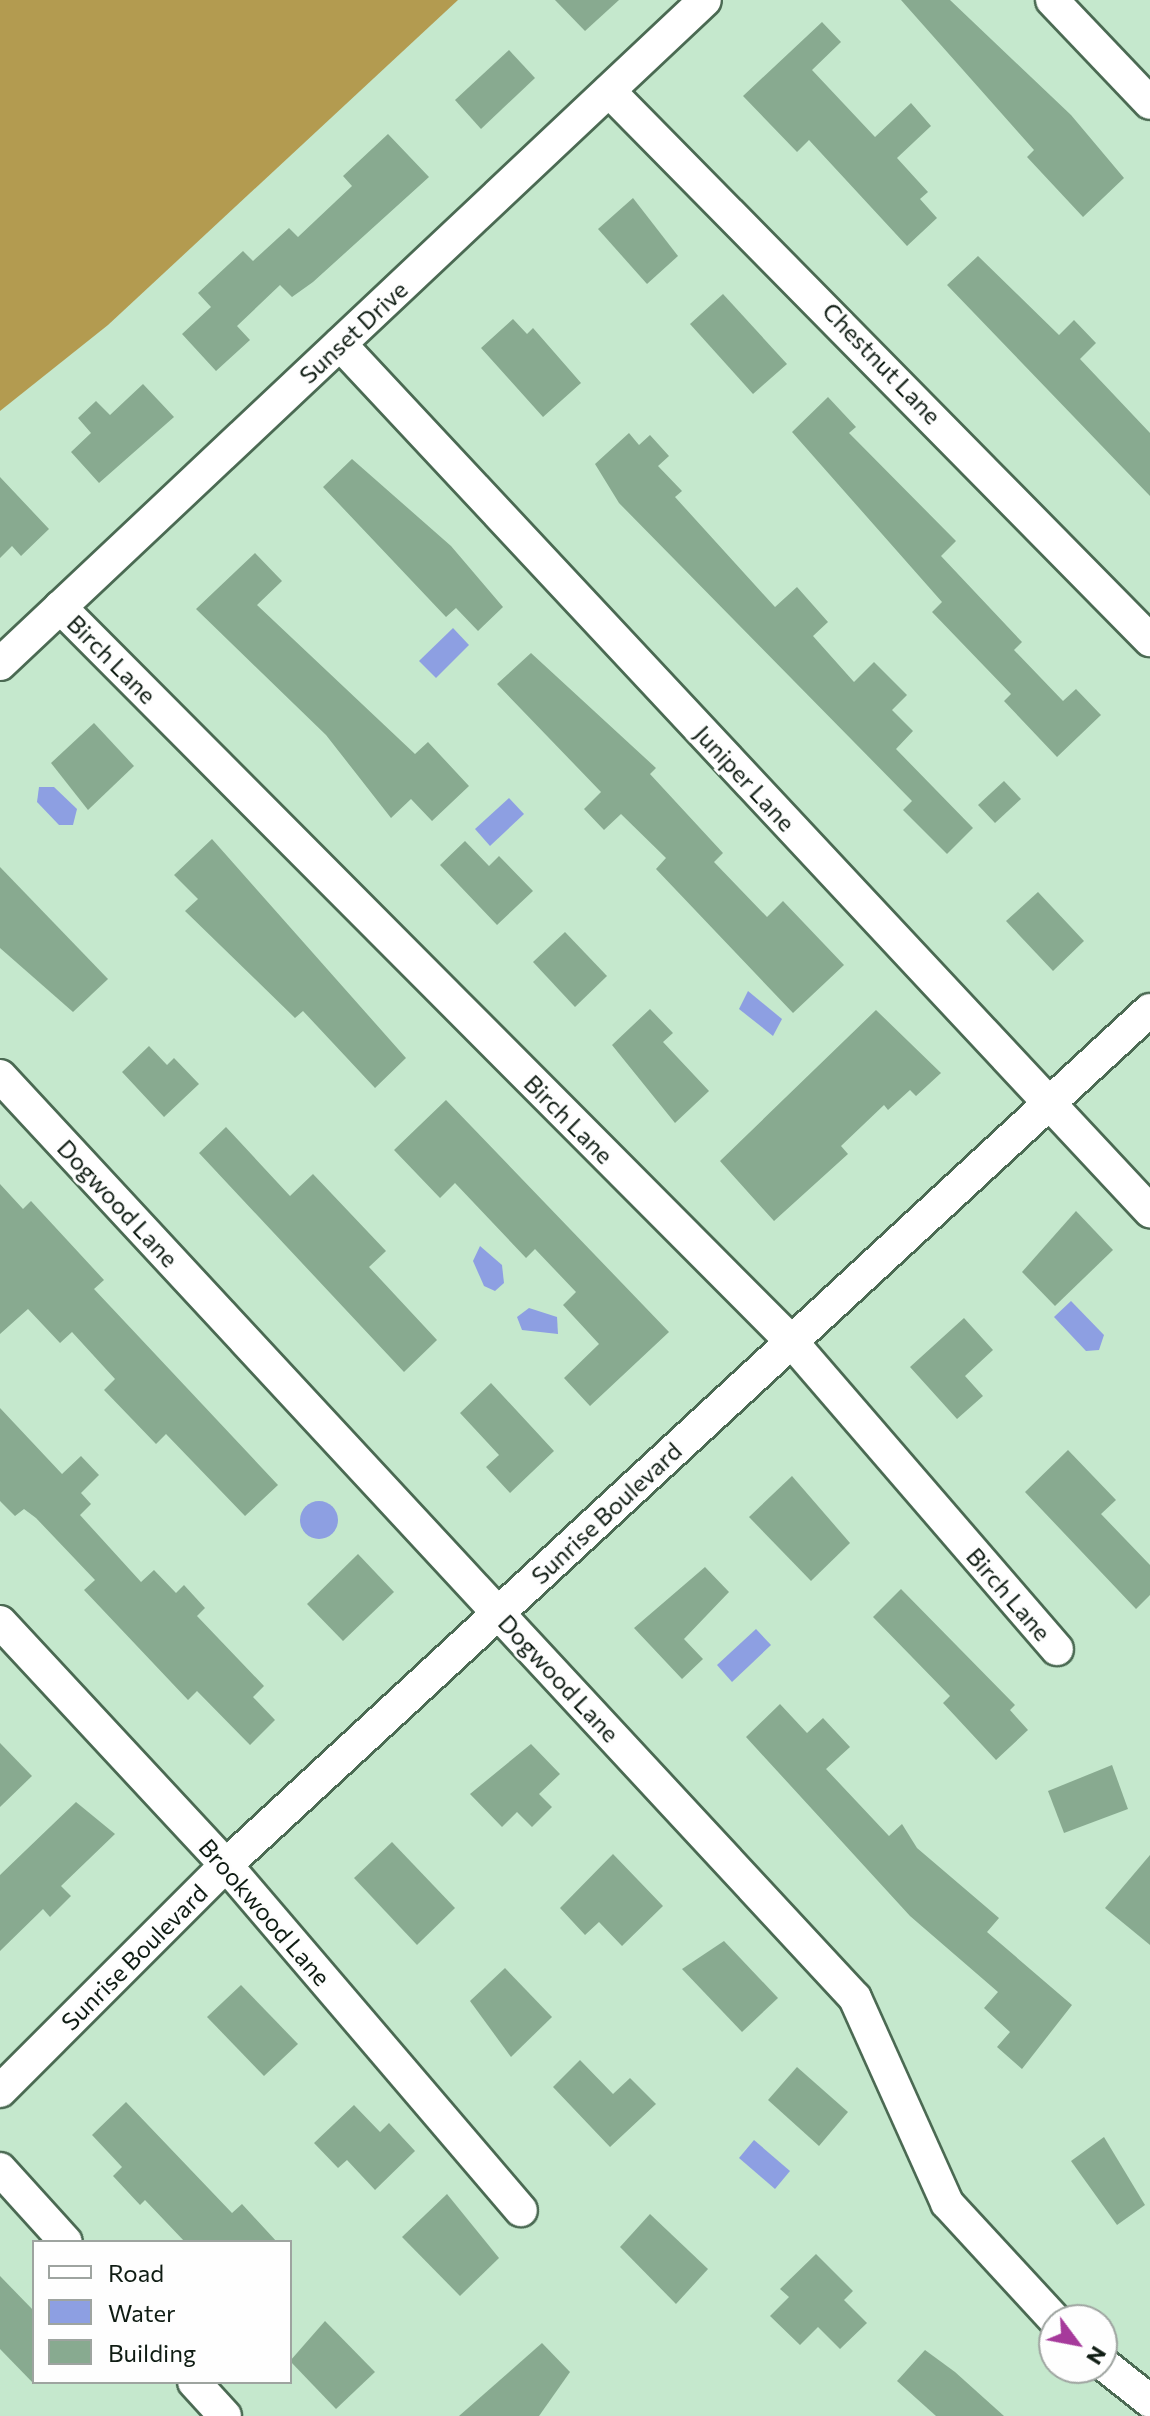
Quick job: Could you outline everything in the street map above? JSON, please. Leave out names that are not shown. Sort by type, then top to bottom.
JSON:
[{"type":"street","name":"Sunset Drive","points":[[0,664],[705,0]]},
{"type":"street","points":[[1052,0],[1150,103]]},
{"type":"street","name":"Chestnut Lane","points":[[609,91],[1150,640]]},
{"type":"street","name":"Juniper Lane","points":[[340,344],[1150,1211]]},
{"type":"street","name":"Birch Lane","points":[[60,607],[791,1341],[1057,1649]]},
{"type":"street","name":"Sunrise Boulevard","points":[[0,2091],[226,1865],[1150,1010]]},
{"type":"street","name":"Dogwood Lane","points":[[0,1076],[855,1998],[947,2203],[1040,2304]]},
{"type":"street","name":"Brookwood Lane","points":[[0,1622],[226,1865],[521,2210]]},
{"type":"street","points":[[0,2169],[64,2240]]},
{"type":"street","points":[[1118,2376],[1150,2401]]},
{"type":"street","points":[[196,2384],[225,2416]]},
{"type":"shaded area","points":[[0,0],[458,0],[108,325],[0,411]]},
{"type":"water","points":[[453,628],[469,645],[436,678],[419,661]]},
{"type":"water","points":[[39,787],[54,787],[77,809],[73,825],[59,825],[37,802]]},
{"type":"water","points":[[509,798],[524,814],[490,846],[475,829]]},
{"type":"water","points":[[748,991],[782,1019],[773,1036],[739,1009]]},
{"type":"water","points":[[480,1246],[502,1265],[504,1283],[495,1291],[484,1286],[473,1261]]},
{"type":"water","points":[[1071,1301],[1104,1335],[1099,1350],[1086,1351],[1054,1317]]},
{"type":"water","points":[[529,1308],[557,1317],[558,1334],[522,1330],[517,1317]]},
{"type":"water","points":[[319,1501],[333,1506],[338,1520],[333,1534],[319,1539],[305,1534],[300,1520],[305,1506]]},
{"type":"water","points":[[756,1629],[771,1645],[732,1682],[717,1665]]},
{"type":"water","points":[[754,2140],[790,2171],[775,2189],[739,2158]]},
{"type":"building","points":[[555,0],[619,0],[585,31]]},
{"type":"building","points":[[901,0],[950,0],[1071,115],[1124,178],[1083,217],[1027,157],[1034,150]]},
{"type":"building","points":[[822,22],[841,42],[812,70],[875,137],[911,103],[931,126],[897,158],[928,192],[920,199],[937,218],[907,246],[809,140],[797,152],[743,96]]},
{"type":"building","points":[[509,50],[535,78],[481,129],[455,100]]},
{"type":"building","points":[[388,134],[429,177],[313,282],[292,297],[280,285],[237,326],[250,340],[216,371],[182,334],[211,307],[198,293],[243,251],[253,261],[289,228],[298,237],[352,186],[343,176]]},
{"type":"building","points":[[633,198],[678,256],[647,284],[598,229]]},
{"type":"building","points":[[978,256],[1059,335],[1074,320],[1096,343],[1080,359],[1150,433],[1150,496],[947,285]]},
{"type":"building","points":[[723,294],[787,364],[753,394],[690,324]]},
{"type":"building","points":[[513,319],[527,334],[533,328],[581,383],[543,417],[481,348]]},
{"type":"building","points":[[143,384],[174,417],[99,483],[71,452],[91,433],[78,418],[96,401],[110,415]]},
{"type":"building","points":[[828,397],[856,427],[849,433],[956,541],[941,556],[1022,642],[1014,650],[1063,701],[1076,689],[1101,715],[1057,757],[1004,701],[1011,694],[932,612],[942,602],[792,432]]},
{"type":"building","points":[[629,433],[639,445],[650,435],[669,456],[658,466],[682,491],[675,497],[775,607],[797,587],[828,622],[813,636],[854,682],[874,662],[907,695],[892,710],[913,731],[896,749],[973,828],[947,854],[903,810],[912,801],[619,503],[595,464]]},
{"type":"building","points":[[352,459],[451,546],[503,607],[478,631],[456,608],[446,617],[323,487]]},
{"type":"building","points":[[0,477],[49,529],[21,556],[12,546],[0,558]]},
{"type":"building","points":[[255,553],[282,581],[257,605],[415,754],[428,742],[469,786],[432,821],[411,799],[391,818],[326,735],[196,609]]},
{"type":"building","points":[[531,653],[656,768],[650,774],[723,853],[714,862],[767,917],[783,901],[844,965],[793,1013],[656,869],[666,858],[621,814],[604,830],[584,809],[601,792],[497,684]]},
{"type":"building","points":[[94,723],[134,766],[88,810],[51,763]]},
{"type":"building","points":[[1004,781],[1021,799],[995,823],[978,805]]},
{"type":"building","points":[[212,839],[406,1058],[375,1088],[303,1011],[295,1018],[185,911],[198,899],[174,875]]},
{"type":"building","points":[[465,841],[489,866],[499,856],[533,891],[497,925],[440,865]]},
{"type":"building","points":[[0,867],[108,979],[73,1012],[0,948]]},
{"type":"building","points":[[1038,892],[1084,941],[1053,971],[1006,921]]},
{"type":"building","points":[[565,932],[607,976],[575,1007],[533,962]]},
{"type":"building","points":[[650,1009],[673,1033],[663,1042],[709,1091],[675,1123],[612,1045]]},
{"type":"building","points":[[876,1010],[941,1073],[916,1096],[910,1090],[888,1110],[884,1105],[841,1146],[848,1154],[774,1221],[720,1161]]},
{"type":"building","points":[[149,1046],[167,1065],[174,1058],[199,1084],[164,1117],[122,1072]]},
{"type":"building","points":[[446,1100],[669,1332],[590,1406],[564,1378],[599,1344],[563,1305],[576,1292],[535,1249],[526,1258],[455,1183],[440,1198],[394,1150]]},
{"type":"building","points":[[226,1127],[290,1196],[313,1174],[386,1251],[369,1267],[437,1340],[404,1372],[199,1153]]},
{"type":"building","points":[[0,1184],[23,1209],[31,1201],[104,1280],[94,1289],[278,1485],[245,1516],[166,1434],[156,1444],[104,1390],[115,1379],[72,1332],[60,1343],[28,1309],[0,1334]]},
{"type":"building","points":[[1076,1211],[1113,1250],[1055,1306],[1022,1272]]},
{"type":"building","points":[[964,1318],[993,1350],[965,1376],[983,1396],[957,1419],[910,1367]]},
{"type":"building","points":[[491,1383],[554,1451],[510,1493],[486,1467],[499,1455],[460,1413]]},
{"type":"building","points":[[0,1408],[62,1474],[81,1456],[99,1475],[81,1493],[91,1504],[80,1515],[141,1582],[154,1570],[176,1593],[184,1585],[205,1608],[197,1616],[264,1686],[253,1697],[275,1720],[250,1745],[197,1691],[188,1700],[84,1590],[95,1580],[36,1518],[24,1509],[15,1516],[0,1501]]},
{"type":"building","points":[[1068,1450],[1116,1500],[1101,1514],[1150,1565],[1150,1595],[1136,1609],[1025,1492]]},
{"type":"building","points":[[792,1476],[850,1543],[811,1581],[749,1517]]},
{"type":"building","points":[[358,1554],[394,1592],[343,1641],[307,1604]]},
{"type":"building","points":[[705,1567],[729,1592],[684,1639],[703,1659],[682,1679],[634,1628]]},
{"type":"building","points":[[901,1589],[1015,1705],[1010,1710],[1028,1730],[996,1760],[943,1703],[950,1696],[873,1617]]},
{"type":"building","points":[[780,1704],[807,1733],[823,1718],[850,1747],[826,1769],[889,1836],[902,1824],[917,1848],[999,1918],[987,1932],[1072,2005],[1022,2069],[997,2047],[1010,2032],[984,2008],[998,1992],[910,1916],[746,1737]]},
{"type":"building","points":[[0,1743],[32,1776],[0,1807]]},
{"type":"building","points":[[531,1744],[560,1774],[539,1794],[552,1807],[532,1827],[517,1812],[502,1827],[470,1794]]},
{"type":"building","points":[[1112,1765],[1128,1809],[1064,1833],[1048,1791]]},
{"type":"building","points":[[76,1802],[115,1834],[61,1886],[71,1896],[50,1917],[43,1909],[0,1951],[0,1875]]},
{"type":"building","points":[[392,1842],[455,1908],[417,1945],[354,1878]]},
{"type":"building","points":[[613,1854],[663,1906],[622,1946],[599,1922],[585,1935],[560,1908]]},
{"type":"building","points":[[1150,1855],[1150,1945],[1105,1908]]},
{"type":"building","points":[[724,1941],[778,1998],[742,2032],[682,1969]]},
{"type":"building","points":[[505,1968],[552,2017],[511,2057],[470,2001]]},
{"type":"building","points":[[241,1985],[298,2044],[264,2076],[207,2017]]},
{"type":"building","points":[[580,2060],[613,2094],[630,2078],[656,2104],[610,2147],[553,2087]]},
{"type":"building","points":[[797,2067],[848,2112],[819,2146],[768,2100]]},
{"type":"building","points":[[126,2102],[232,2213],[242,2204],[275,2240],[183,2240],[145,2200],[140,2205],[113,2176],[122,2167],[92,2135]]},
{"type":"building","points":[[354,2105],[380,2132],[389,2123],[415,2151],[375,2190],[347,2160],[338,2168],[314,2143]]},
{"type":"building","points":[[1104,2137],[1145,2205],[1117,2225],[1071,2161]]},
{"type":"building","points":[[447,2194],[499,2258],[460,2296],[402,2237]]},
{"type":"building","points":[[650,2214],[708,2269],[676,2304],[620,2247]]},
{"type":"building","points":[[816,2254],[853,2291],[844,2300],[867,2323],[840,2349],[818,2327],[800,2345],[770,2316],[789,2297],[780,2289]]},
{"type":"building","points":[[0,2276],[32,2309],[32,2382],[0,2349]]},
{"type":"building","points":[[325,2321],[375,2372],[336,2409],[292,2363],[292,2359]]},
{"type":"building","points":[[542,2343],[570,2372],[539,2416],[459,2416]]},
{"type":"building","points":[[925,2350],[1004,2416],[936,2416],[897,2381]]}]
